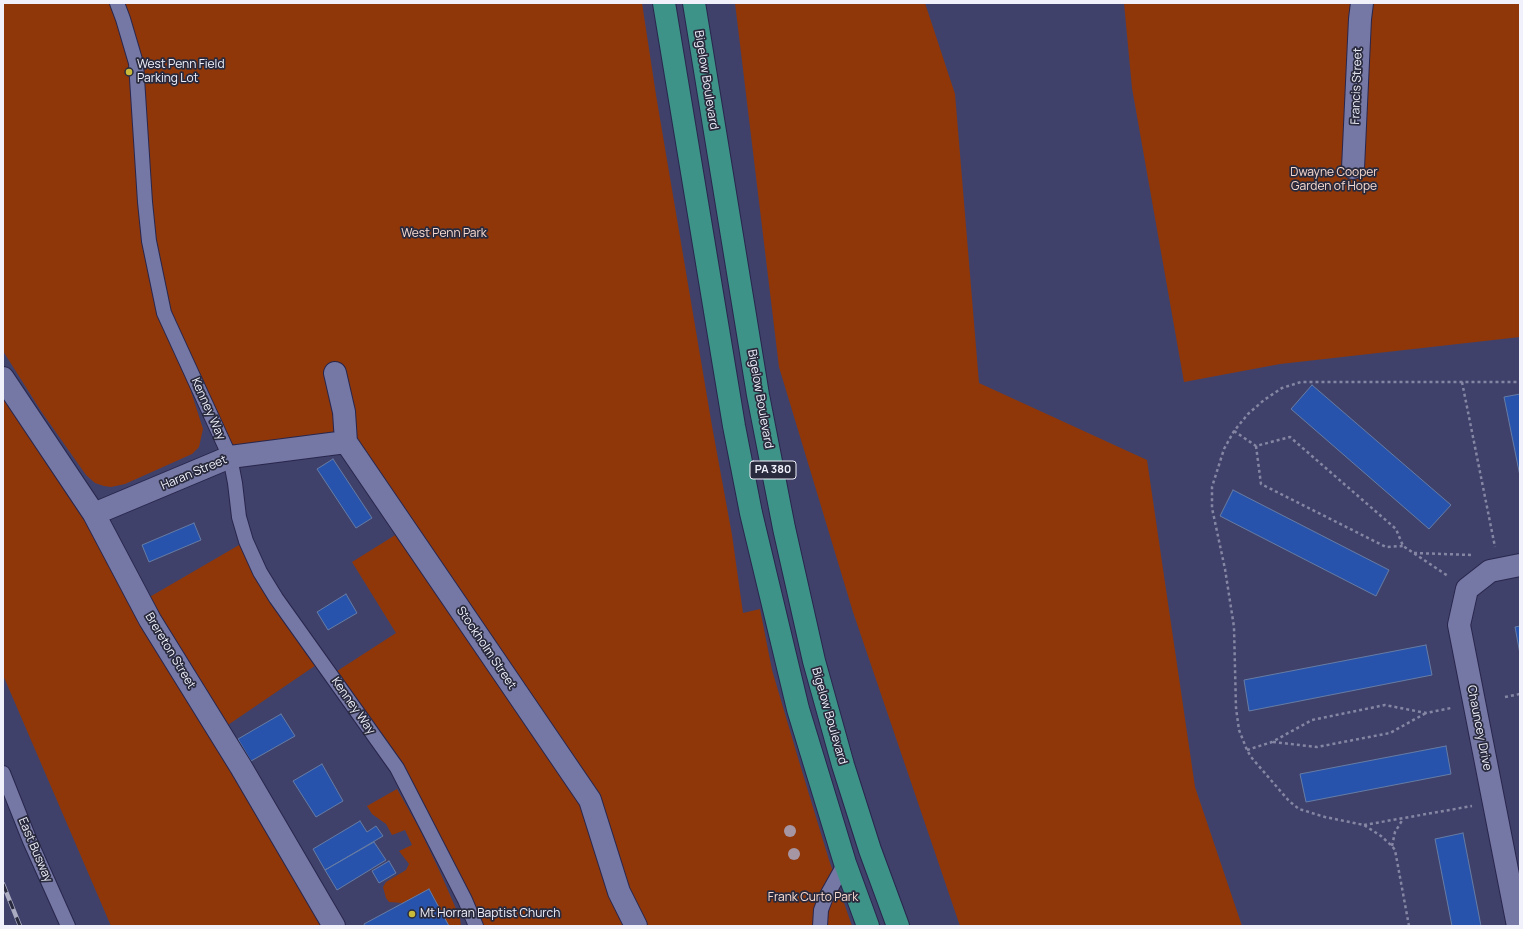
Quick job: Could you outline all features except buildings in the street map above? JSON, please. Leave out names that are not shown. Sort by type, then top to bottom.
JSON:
[{"type":"main road","name":"PA 380","points":[[664,3],[734,426],[751,512],[798,709],[845,863],[868,926]]},
{"type":"main road","name":"Bigelow Boulevard","points":[[694,3],[758,395],[784,528],[814,661],[843,765],[870,850],[898,926]]},
{"type":"street","name":"Francis Street","points":[[1353,168],[1362,3]]},
{"type":"street","points":[[335,373],[344,412],[346,442]]},
{"type":"street","name":"Brereton Street","points":[[3,378],[94,514],[150,620],[241,767],[334,926]]},
{"type":"street","name":"Haran Street","points":[[94,514],[230,457],[346,442]]},
{"type":"street","name":"Stockholm Street","points":[[346,442],[590,800],[619,892],[636,926]]},
{"type":"street","name":"Chauncey Drive","points":[[1518,926],[1459,625],[1467,589],[1490,571],[1520,565]]},
{"type":"lane","name":"Kenney Way","points":[[117,3],[136,63],[149,242],[164,314],[230,457],[239,517],[246,541],[260,572],[276,598],[397,768],[465,900],[476,926]]},
{"type":"lane","name":"East Busway","points":[[3,773],[30,841],[68,926]]},
{"type":"lane","points":[[820,926],[821,910],[826,897],[845,863]]},
{"type":"path","points":[[1473,806],[1364,825],[1325,818],[1299,809],[1289,801],[1251,757],[1239,730],[1236,708],[1234,627],[1225,569],[1212,508],[1212,487],[1224,449],[1234,431],[1248,414],[1264,400],[1282,388],[1301,382],[1520,382]]},
{"type":"path","points":[[1462,382],[1495,548]]},
{"type":"path","points":[[1234,431],[1256,446],[1261,484],[1386,547],[1403,546],[1454,580]]},
{"type":"path","points":[[1256,446],[1290,436],[1396,529],[1403,546]]},
{"type":"path","points":[[1413,552],[1471,555],[1478,559]]},
{"type":"path","points":[[1505,696],[1520,694]]},
{"type":"path","points":[[1247,750],[1272,742],[1312,720],[1386,705],[1426,713]]},
{"type":"path","points":[[1272,742],[1317,747],[1390,733],[1426,713],[1454,707]]},
{"type":"path","points":[[1392,846],[1395,832],[1402,819]]},
{"type":"path","points":[[1364,825],[1381,836],[1392,846],[1394,850],[1409,926]]},
{"type":"green space","name":"West Penn Park","points":[[3,3],[642,3],[656,95],[732,535],[743,613],[760,609],[772,670],[829,860],[852,926],[476,926],[397,768],[331,675],[396,633],[352,562],[405,529],[346,442],[230,457],[207,389],[200,373],[187,379],[203,429],[199,447],[192,454],[125,484],[111,487],[104,486],[95,483],[86,475],[41,411],[3,351]]},
{"type":"green space","points":[[735,3],[925,3],[955,94],[979,383],[1147,460],[1195,787],[1242,926],[960,926],[853,612],[779,367]]},
{"type":"green space","name":"Dwayne Cooper Garden of Hope","points":[[1124,3],[1520,3],[1520,337],[1280,364],[1184,382],[1132,88]]},
{"type":"green space","points":[[3,378],[141,602],[246,541],[322,661],[219,731],[334,926],[111,926],[3,675]]},
{"type":"green space","points":[[397,789],[419,828],[440,872],[460,918],[461,926],[449,926],[429,890],[403,903],[389,902],[386,898],[383,887],[386,882],[406,870],[409,864],[399,851],[412,845],[405,830],[392,835],[386,824],[372,814],[367,806]]},
{"type":"railway","points":[[3,884],[20,926]]},
{"type":"place","name":"West Penn Field Parking Lot","points":[[129,72]]},
{"type":"place","name":"Mt Horran Baptist Church","points":[[412,914]]},
{"type":"park label","name":"Frank Curto Park","points":[[813,898]]}]
